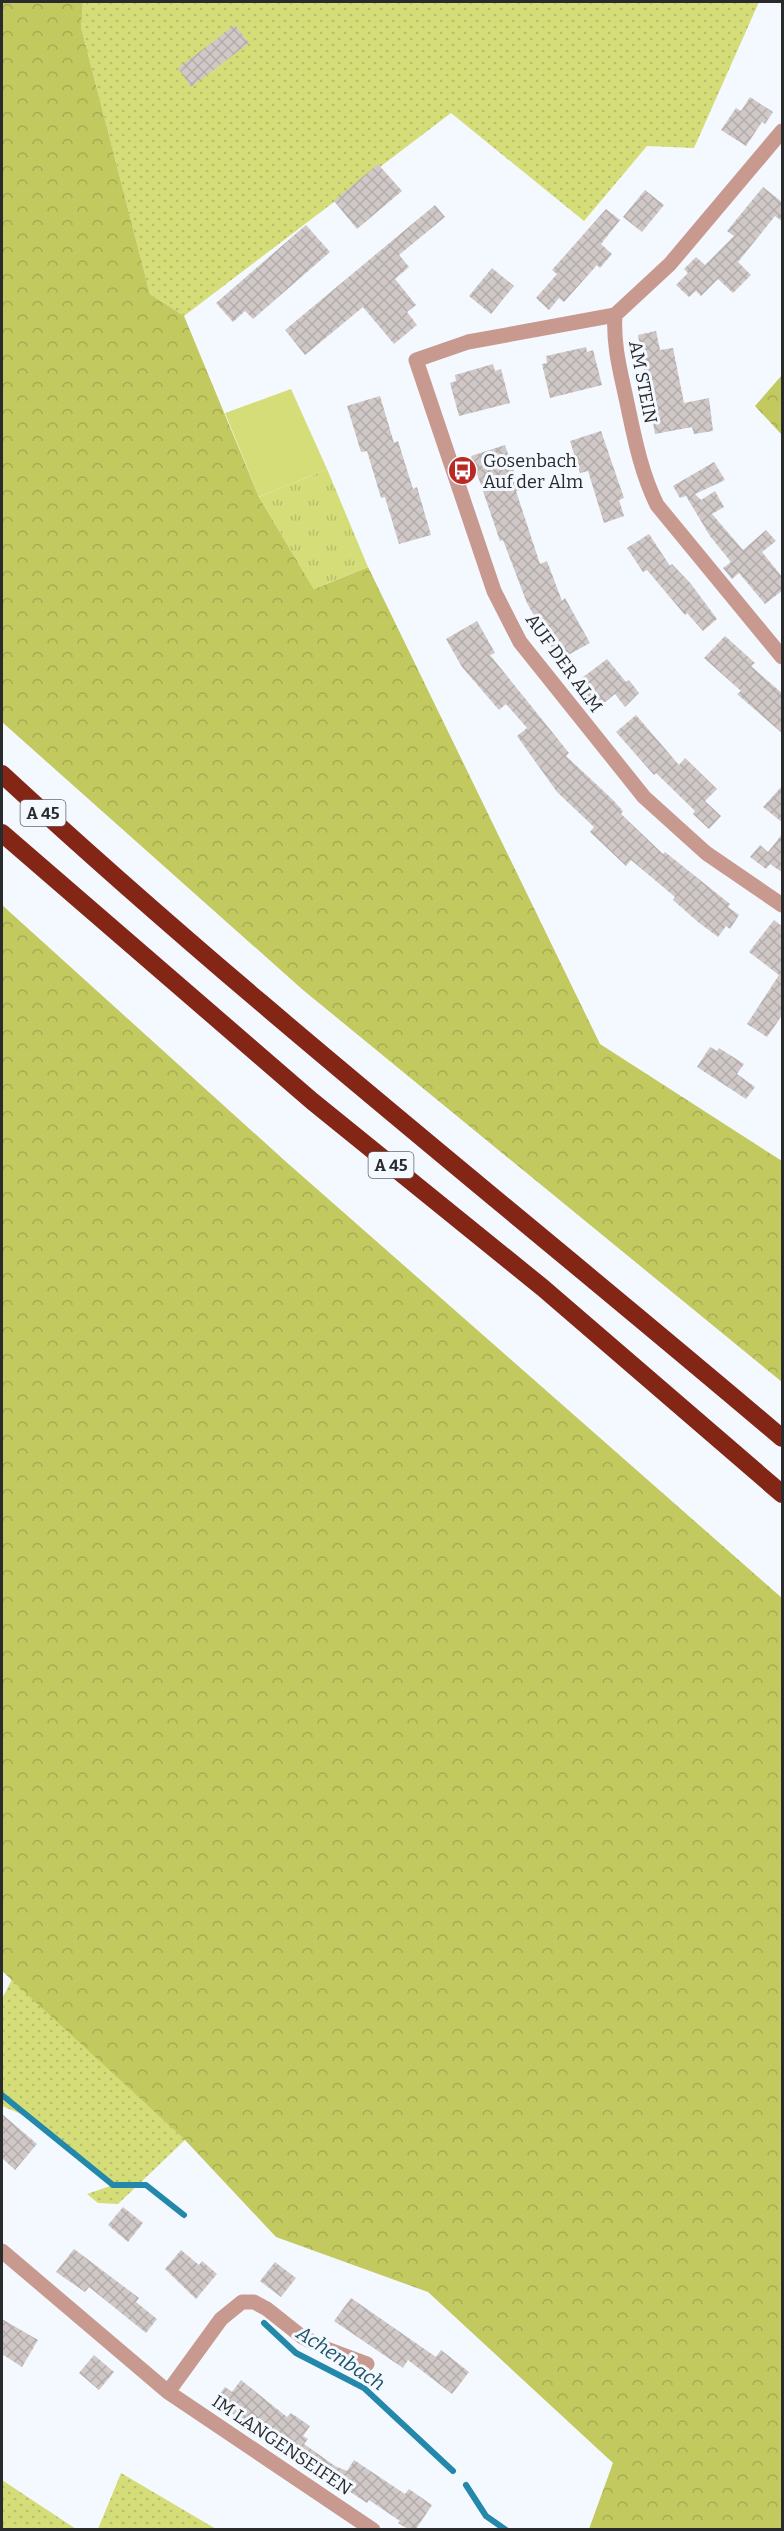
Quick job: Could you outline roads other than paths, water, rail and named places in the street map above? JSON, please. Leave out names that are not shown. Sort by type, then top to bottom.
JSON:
[{"type":"highway","name":"A 45","points":[[2,774],[85,851],[337,1068],[581,1267],[783,1438]]},
{"type":"highway","name":"A 45","points":[[2,833],[303,1093],[543,1288],[783,1494]]},
{"type":"street","points":[[615,315],[670,264],[757,165],[783,131]]},
{"type":"street","name":"AM STEIN","points":[[615,315],[614,338],[639,459],[649,489],[657,505],[680,536],[783,657]]},
{"type":"street","name":"AUF DER ALM","points":[[615,315],[468,342],[416,360],[494,591],[520,642],[644,797],[706,853],[783,905]]},
{"type":"street","name":"IM LANGENSEIFEN","points":[[2,2251],[168,2392],[374,2529]]},
{"type":"street","points":[[2,2262],[20,2266]]},
{"type":"street","points":[[168,2392],[221,2319],[242,2302],[254,2302],[267,2309],[301,2336],[324,2348],[367,2364]]},
{"type":"waterway","name":"Achenbach","points":[[2,2095],[113,2185],[146,2185],[184,2215]]},
{"type":"waterway","name":"Achenbach","points":[[264,2323],[296,2353],[364,2388],[453,2471]]},
{"type":"waterway","name":"Achenbach","points":[[466,2485],[486,2516],[506,2530]]},
{"type":"place","name":"Gosenbach Auf der Alm","points":[[462,471]]}]
